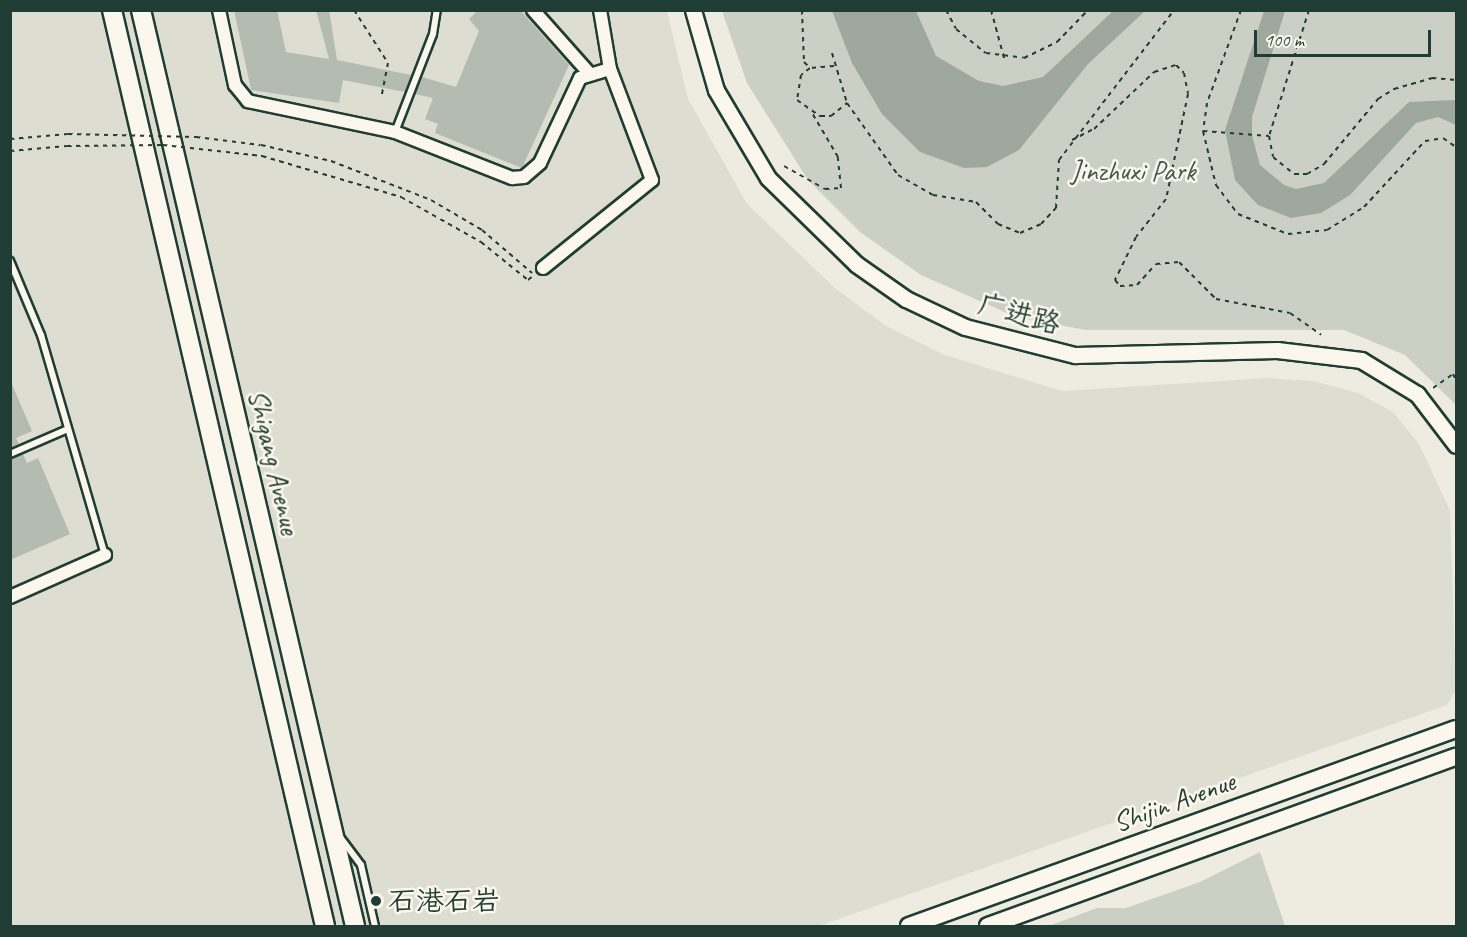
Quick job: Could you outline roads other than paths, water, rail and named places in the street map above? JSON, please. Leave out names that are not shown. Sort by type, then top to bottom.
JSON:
[{"type":"main road","name":"Shigang Avenue","points":[[112,10],[326,927]]},
{"type":"main road","name":"Shigang Avenue","points":[[141,10],[355,927]]},
{"type":"main road","name":"Shijin Avenue","points":[[909,927],[1456,729]]},
{"type":"main road","name":"Shijin Avenue","points":[[988,927],[1456,757]]},
{"type":"street","points":[[219,10],[235,85],[248,101],[394,132],[512,178],[524,177],[540,163],[573,88],[588,72],[610,69]]},
{"type":"street","points":[[533,10],[588,72]]},
{"type":"street","points":[[543,268],[652,180],[610,69],[600,10]]},
{"type":"street","name":"广进路","points":[[693,10],[716,90],[768,178],[856,264],[906,299],[965,327],[1075,355],[1277,350],[1360,360],[1417,394],[1456,445]]},
{"type":"street","points":[[10,597],[105,555]]},
{"type":"lane","points":[[394,132],[433,34],[437,10]]},
{"type":"lane","points":[[10,261],[41,335],[105,555]]},
{"type":"lane","points":[[10,454],[68,429]]},
{"type":"lane","points":[[332,827],[361,865],[375,927]]},
{"type":"place","name":"石港石岩","points":[[376,901]]},
{"type":"park label","name":"Jinzhuxi Park","points":[[1133,171]]}]
